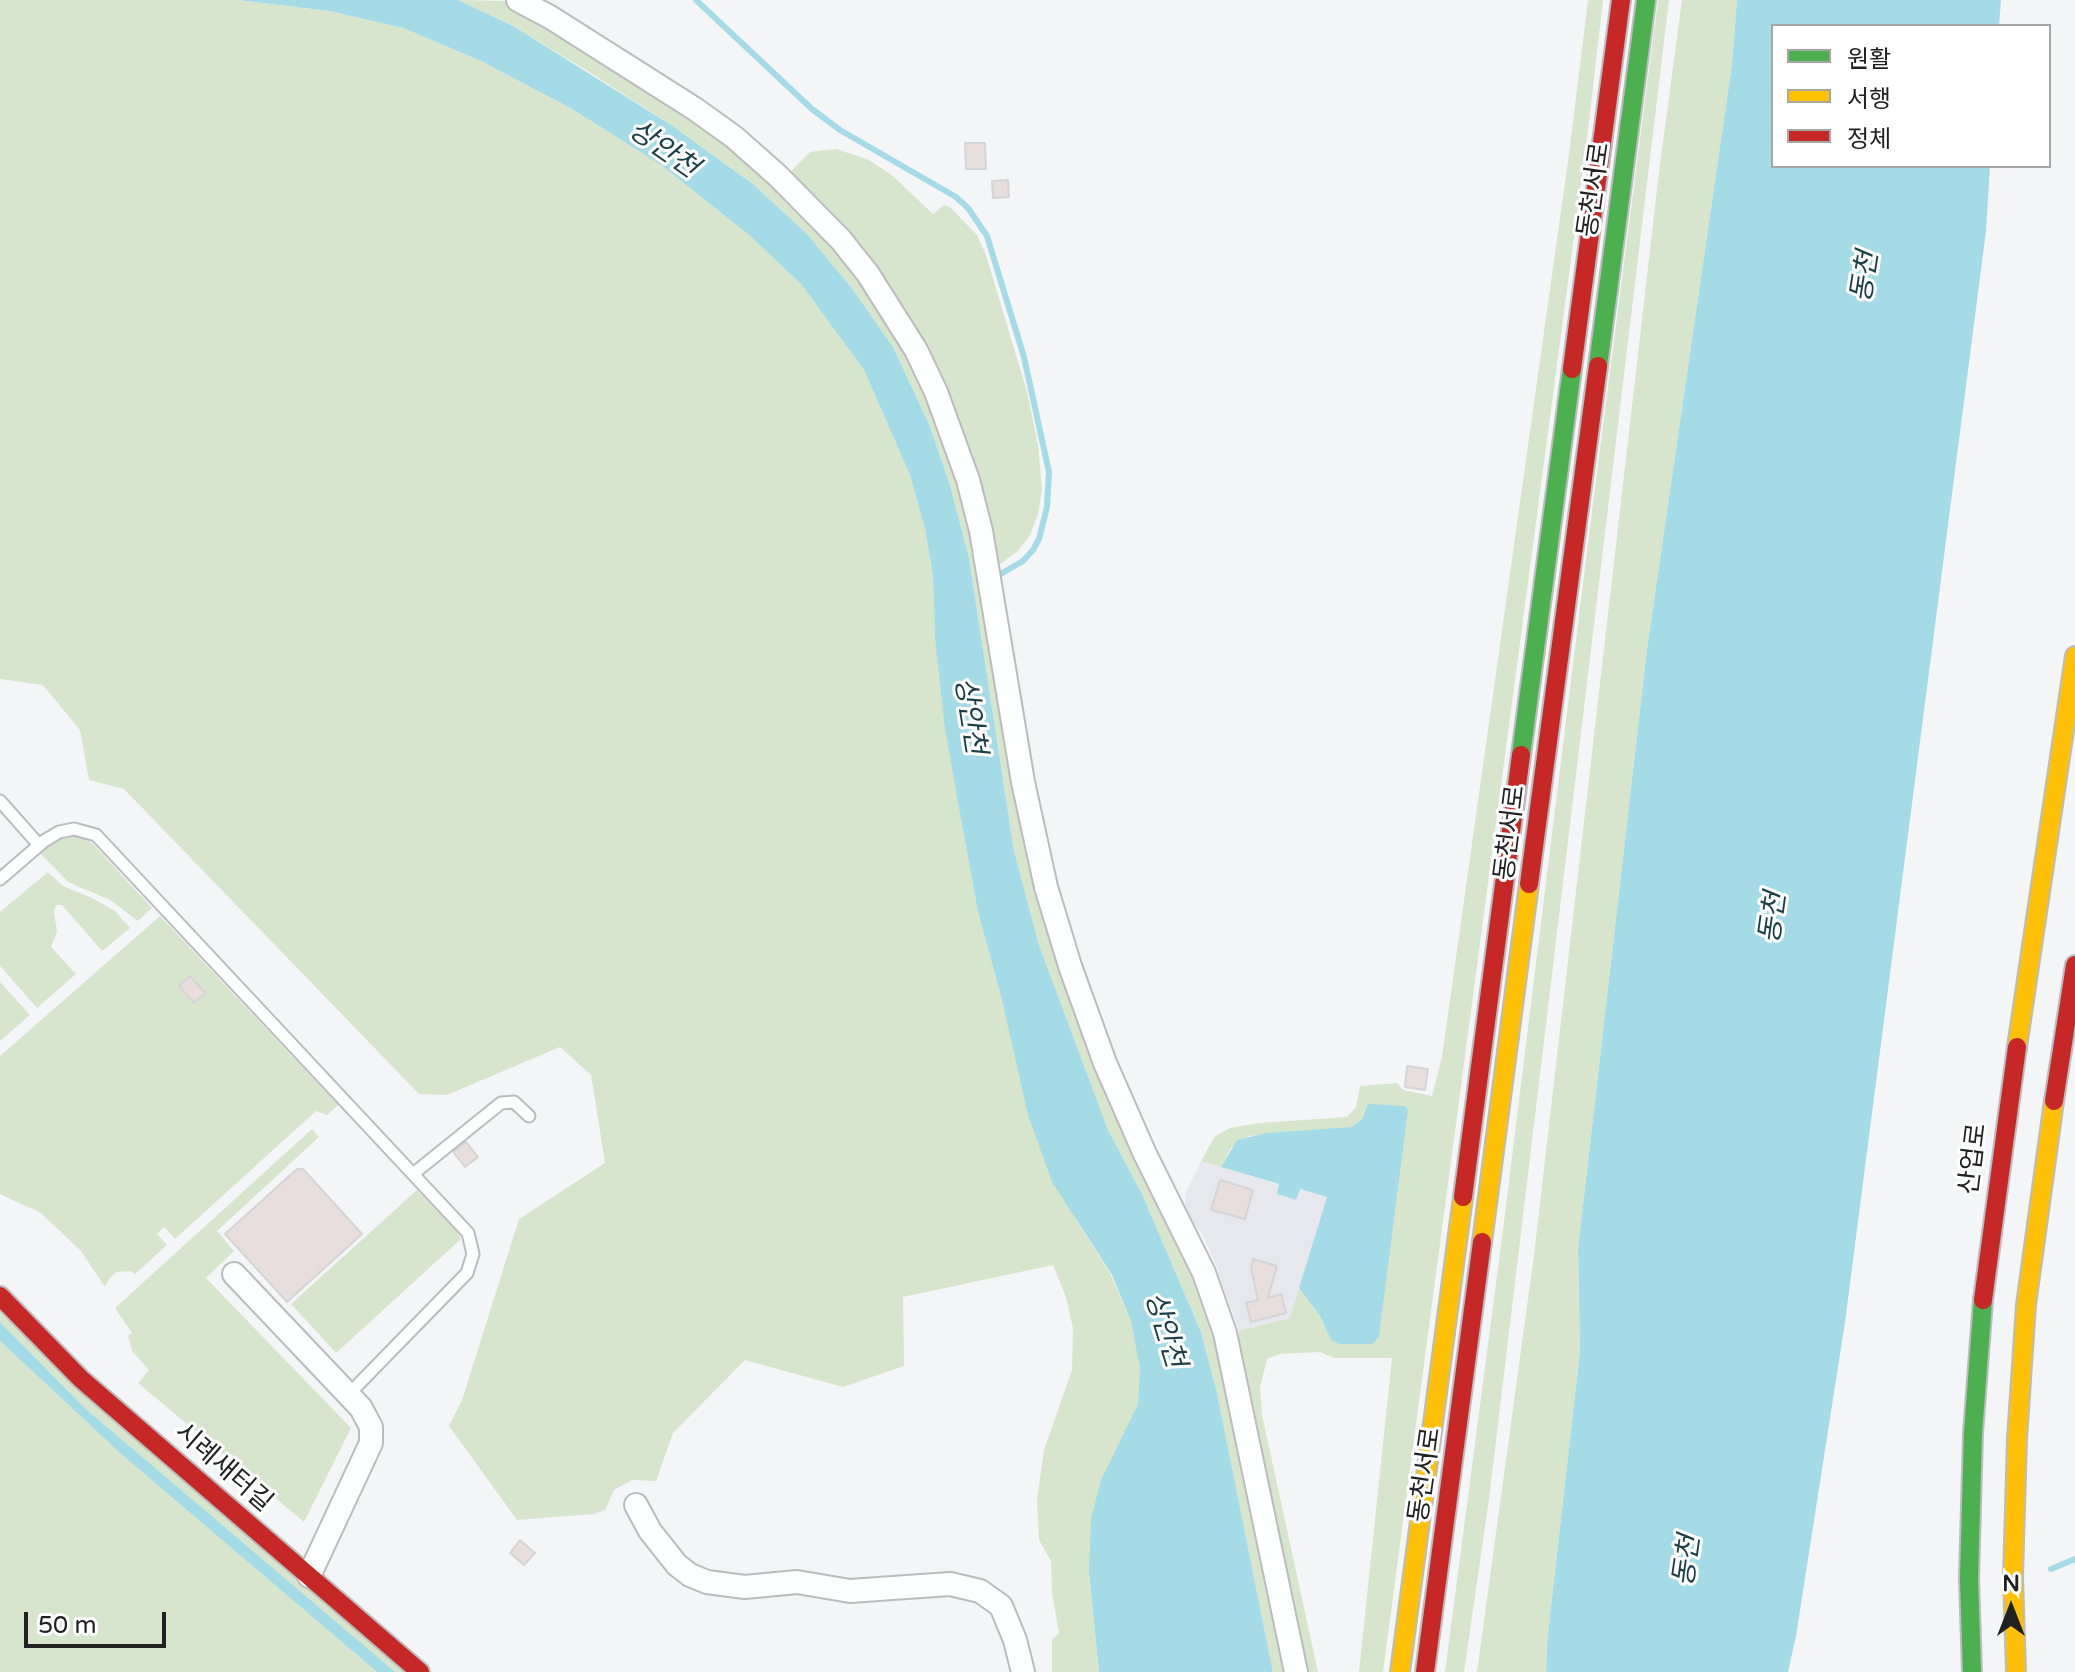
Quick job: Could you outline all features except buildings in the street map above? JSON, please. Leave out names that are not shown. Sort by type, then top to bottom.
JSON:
[{"type":"main road","name":"동천서로","points":[[1400,1672],[1621,0]]},
{"type":"main road","name":"동천서로","points":[[1425,1672],[1646,0]]},
{"type":"main road","name":"산업로","points":[[1972,1672],[1969,1579],[1973,1433],[1983,1300],[2008,1103],[2075,656]]},
{"type":"main road","points":[[2016,1672],[2013,1577],[2017,1439],[2026,1305],[2075,965]]},
{"type":"main road","name":"시례새터길","points":[[0,1296],[81,1379],[420,1672]]},
{"type":"street","points":[[518,0],[695,109],[734,137],[778,176],[841,240],[868,274],[916,350],[936,392],[953,434],[981,531],[1023,782],[1050,900],[1105,1063],[1145,1154],[1192,1244],[1225,1333],[1296,1672]]},
{"type":"street","points":[[234,1274],[367,1417],[372,1437],[309,1576]]},
{"type":"street","points":[[636,1505],[650,1531],[677,1565],[707,1582],[745,1587],[797,1582],[850,1591],[950,1584],[980,1591],[1001,1606],[1015,1640],[1023,1672]]},
{"type":"lane","points":[[0,801],[39,845]]},
{"type":"lane","points":[[0,879],[51,835],[66,830],[83,830],[96,835],[468,1233],[473,1254],[471,1266],[463,1278],[348,1395]]},
{"type":"lane","points":[[413,1174],[501,1103],[514,1102],[529,1116]]},
{"type":"shaded area","points":[[1201,1161],[1280,1185],[1277,1194],[1295,1200],[1299,1189],[1327,1197],[1290,1318],[1239,1331],[1214,1260],[1186,1211],[1185,1194]]},
{"type":"green space","points":[[0,0],[238,0],[329,11],[403,28],[481,61],[572,109],[661,165],[749,235],[801,284],[864,370],[910,475],[925,529],[933,577],[935,639],[962,825],[978,912],[1002,1000],[1076,1220],[1111,1275],[1131,1321],[1141,1369],[1138,1404],[1122,1440],[1089,1572],[1099,1672],[1052,1672],[1052,1640],[1059,1633],[1052,1593],[1051,1561],[1039,1540],[1037,1500],[1044,1450],[1072,1370],[1073,1328],[1066,1297],[1053,1265],[903,1297],[904,1366],[843,1387],[745,1360],[673,1433],[656,1481],[632,1480],[614,1490],[605,1510],[594,1514],[517,1520],[449,1426],[462,1400],[519,1219],[605,1163],[591,1075],[560,1047],[447,1095],[419,1094],[124,789],[89,780],[80,730],[43,685],[0,679]]},
{"type":"green space","points":[[458,0],[508,1],[690,112],[835,241],[909,350],[967,491],[1032,847],[1211,1313],[1291,1672],[1273,1672],[1217,1393],[1201,1332],[1142,1194],[1108,1130],[1039,945],[1014,851],[969,558],[950,485],[929,424],[893,347],[851,287],[807,234],[753,184],[594,75],[515,27]]},
{"type":"green space","points":[[1588,0],[1603,0],[1587,139],[1383,1672],[1359,1672],[1392,1358],[1334,1358],[1320,1352],[1280,1354],[1267,1359],[1260,1388],[1262,1415],[1318,1672],[1301,1672],[1238,1356],[1239,1331],[1290,1318],[1299,1288],[1320,1316],[1331,1340],[1365,1108],[1362,1119],[1351,1127],[1249,1136],[1231,1148],[1221,1167],[1201,1161],[1215,1136],[1230,1128],[1347,1117],[1356,1107],[1360,1086],[1397,1083],[1403,1090],[1432,1096],[1442,1057]]},
{"type":"green space","points":[[1658,0],[1669,0],[1489,1499],[1464,1672],[1445,1672],[1503,1230]]},
{"type":"green space","points":[[1682,0],[1737,0],[1732,64],[1647,649],[1578,1249],[1580,1351],[1546,1672],[1477,1672],[1534,1255],[1659,172]]},
{"type":"green space","points":[[836,149],[869,160],[893,176],[933,214],[944,205],[950,207],[977,235],[986,255],[1027,392],[1038,444],[1042,489],[1038,514],[1030,535],[1018,551],[999,565],[993,565],[938,385],[787,175],[810,152]]},
{"type":"green space","points":[[75,836],[93,844],[152,908],[138,921],[110,900],[68,882],[39,852],[57,840]]},
{"type":"green space","points":[[48,872],[63,886],[115,911],[130,928],[102,951],[62,905],[56,905],[57,932],[51,947],[76,974],[37,1008],[0,966],[0,912]]},
{"type":"green space","points":[[160,916],[338,1105],[327,1115],[316,1111],[175,1239],[164,1227],[157,1234],[167,1245],[135,1274],[130,1271],[116,1272],[105,1287],[81,1251],[41,1213],[0,1194],[0,1056]]},
{"type":"green space","points":[[0,982],[30,1015],[0,1041]]},
{"type":"green space","points":[[312,1129],[319,1137],[217,1231],[234,1251],[206,1278],[351,1428],[304,1522],[138,1383],[149,1370],[132,1351],[128,1335],[132,1333],[115,1308]]},
{"type":"green space","points":[[417,1190],[461,1239],[336,1353],[291,1304]]},
{"type":"green space","points":[[0,1312],[404,1672],[394,1672],[86,1409],[0,1322]]},
{"type":"green space","points":[[0,1341],[121,1454],[377,1672],[0,1672]]},
{"type":"water","name":"상안천","points":[[238,0],[458,0],[515,27],[671,125],[753,184],[807,234],[851,287],[893,347],[929,424],[950,485],[969,558],[1014,851],[1039,945],[1108,1130],[1142,1194],[1201,1332],[1217,1393],[1273,1672],[1099,1672],[1089,1572],[1091,1519],[1101,1480],[1138,1404],[1140,1369],[1131,1321],[1112,1275],[1052,1182],[1028,1115],[978,912],[945,729],[935,639],[933,577],[925,529],[910,475],[864,370],[801,284],[749,235],[661,165],[572,109],[481,61],[403,28],[329,11]]},
{"type":"water","name":"동천","points":[[1737,0],[2001,0],[1999,24],[1771,24],[1771,168],[1990,168],[1986,231],[1845,1322],[1788,1672],[1546,1672],[1580,1351],[1578,1249],[1647,649],[1732,64]]},
{"type":"water","points":[[1368,1104],[1405,1106],[1408,1110],[1379,1336],[1373,1344],[1339,1344],[1331,1340],[1320,1316],[1299,1288],[1327,1197],[1300,1189],[1296,1200],[1277,1194],[1279,1184],[1221,1167],[1237,1140],[1267,1133],[1351,1127],[1362,1119]]},
{"type":"water","points":[[0,1322],[86,1409],[395,1672],[377,1672],[121,1454],[0,1341]]},
{"type":"waterway","points":[[696,0],[812,109],[840,130],[956,197],[968,208],[987,236],[1024,357],[1049,472],[1047,507],[1039,539],[1023,561],[999,575]]},
{"type":"waterway","points":[[2051,1569],[2075,1559]]},
{"type":"traffic: fast","points":[[1598,366],[1646,0]]},
{"type":"traffic: fast","points":[[1521,755],[1572,369]]},
{"type":"traffic: fast","points":[[1972,1672],[1969,1579],[1973,1433],[1983,1300]]},
{"type":"traffic: slow","points":[[2017,1047],[2075,656]]},
{"type":"traffic: slow","points":[[1482,1242],[1529,884]]},
{"type":"traffic: slow","points":[[2016,1672],[2013,1577],[2017,1439],[2026,1305],[2054,1101]]},
{"type":"traffic: slow","points":[[1400,1672],[1463,1197]]},
{"type":"traffic: jam","points":[[1572,369],[1621,0]]},
{"type":"traffic: jam","points":[[1529,884],[1598,366]]},
{"type":"traffic: jam","points":[[1463,1197],[1521,755]]},
{"type":"traffic: jam","points":[[2054,1101],[2075,965]]},
{"type":"traffic: jam","points":[[1983,1300],[2017,1047]]},
{"type":"traffic: jam","points":[[1425,1672],[1482,1242]]},
{"type":"traffic: jam","points":[[0,1296],[81,1379],[420,1672]]}]
